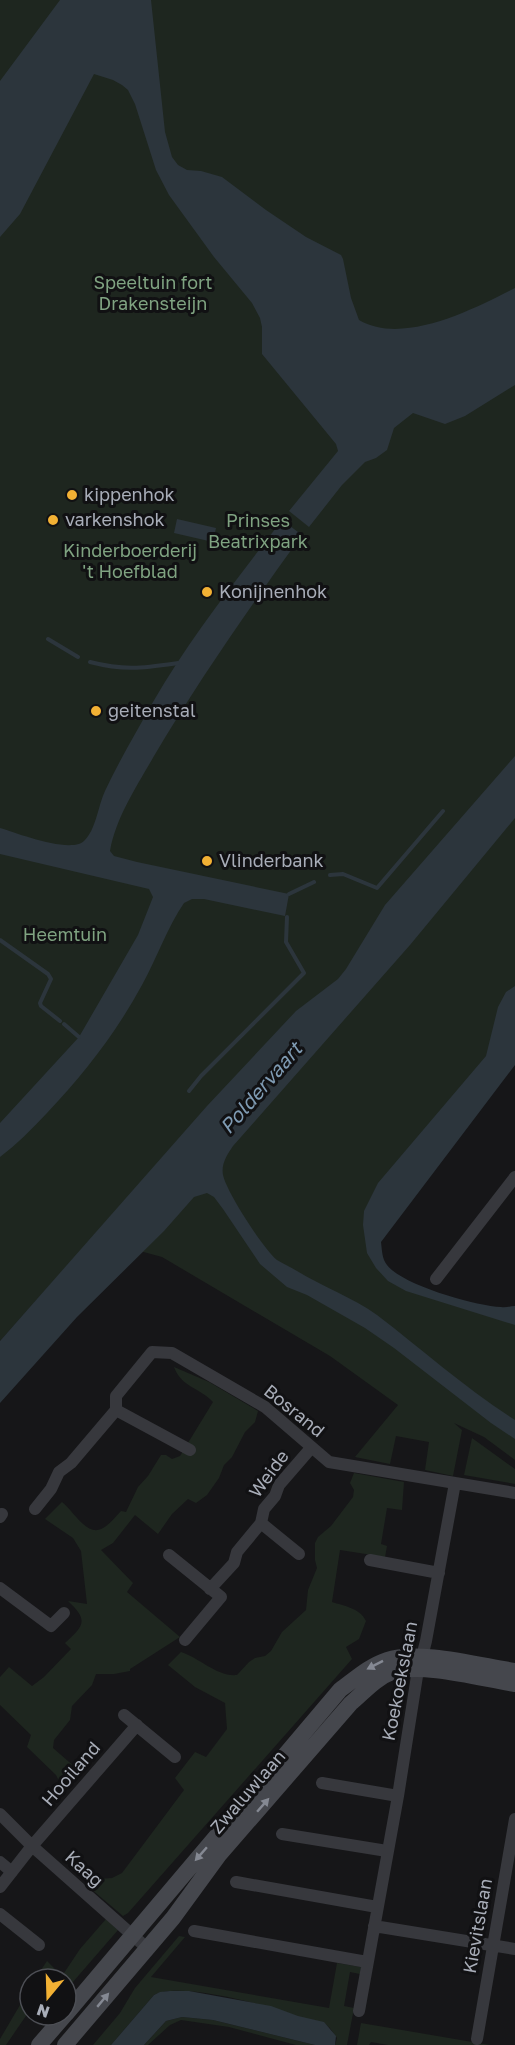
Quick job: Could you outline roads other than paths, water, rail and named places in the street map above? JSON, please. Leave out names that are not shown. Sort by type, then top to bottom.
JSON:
[{"type":"main road","name":"Zwaluwlaan","points":[[78,1999],[340,1690],[364,1671],[385,1660],[401,1656],[515,1684]]},
{"type":"main road","name":"Zwaluwlaan","points":[[65,2045],[173,1918],[219,1855],[351,1703],[376,1681],[391,1672],[421,1662],[515,1671]]},
{"type":"main road","name":"Zwaluwlaan","points":[[39,2045],[54,2027]]},
{"type":"street","points":[[435,1279],[515,1177]]},
{"type":"street","points":[[505,1191],[515,1199]]},
{"type":"street","name":"Bosrand","points":[[35,1509],[51,1489],[59,1472],[71,1463],[116,1410],[116,1396],[152,1352],[172,1353],[265,1407],[329,1462],[515,1493]]},
{"type":"street","points":[[116,1410],[190,1450]]},
{"type":"street","name":"Weide","points":[[210,1589],[234,1563],[237,1552],[261,1523],[264,1509],[275,1496],[279,1485],[311,1448]]},
{"type":"street","name":"Koekoekslaan","points":[[359,2011],[455,1483]]},
{"type":"street","name":"Weide","points":[[261,1523],[299,1554]]},
{"type":"street","points":[[169,1555],[220,1597],[185,1640]]},
{"type":"street","points":[[370,1560],[439,1573]]},
{"type":"street","points":[[0,1588],[51,1626],[64,1613]]},
{"type":"street","points":[[124,1715],[175,1757]]},
{"type":"street","name":"Hooiland","points":[[0,1887],[32,1846],[137,1725]]},
{"type":"street","points":[[322,1783],[398,1796]]},
{"type":"street","name":"Kaag","points":[[0,1814],[32,1846],[147,1948]]},
{"type":"street","name":"Kievitslaan","points":[[477,2039],[515,1820]]},
{"type":"street","points":[[282,1834],[387,1851]]},
{"type":"street","points":[[0,1862],[12,1872]]},
{"type":"street","points":[[236,1882],[377,1907]]},
{"type":"street","points":[[0,1914],[39,1945]]},
{"type":"street","points":[[374,1926],[515,1949]]},
{"type":"street","points":[[194,1931],[367,1962]]},
{"type":"water","points":[[60,0],[151,0],[165,132],[172,157],[178,165],[187,170],[222,177],[306,237],[341,255],[351,298],[359,320],[377,327],[396,329],[417,327],[438,322],[480,306],[515,288],[515,385],[465,416],[445,424],[413,413],[394,428],[387,450],[365,462],[342,485],[309,527],[289,511],[338,451],[336,444],[262,354],[260,318],[252,303],[214,257],[169,195],[156,170],[135,104],[128,90],[113,80],[94,74],[20,214],[0,237],[0,81]]},
{"type":"water","points":[[177,519],[216,528],[213,542],[174,533]]},
{"type":"water","points":[[282,520],[302,535],[225,644],[171,728],[128,802],[117,826],[110,851],[114,856],[137,862],[289,894],[285,916],[204,899],[192,899],[184,903],[132,1003],[110,1036],[61,1098],[0,1157],[0,1123],[79,1037],[138,935],[153,897],[149,889],[0,854],[0,828],[56,844],[77,844],[84,841],[91,831],[116,769],[167,678],[214,609]]},
{"type":"water","name":"Poldervaart","points":[[515,756],[515,818],[410,945],[233,1146],[225,1160],[223,1175],[238,1206],[255,1233],[277,1260],[377,1315],[462,1382],[515,1420],[515,1439],[365,1328],[307,1295],[287,1287],[260,1264],[223,1209],[214,1197],[207,1193],[194,1197],[164,1231],[77,1317],[0,1403],[0,1341],[207,1106],[296,1011],[338,979],[385,905]]},
{"type":"water","points":[[515,986],[515,1065],[381,1242],[384,1260],[395,1273],[423,1287],[458,1299],[490,1306],[515,1306],[515,1325],[406,1291],[388,1281],[376,1268],[367,1253],[363,1225],[364,1211],[378,1183],[486,1056],[498,1007],[506,992]]},
{"type":"water","points":[[170,1991],[189,1991],[271,2006],[324,2022],[336,2036],[335,2045],[315,2045],[213,2020],[182,2017],[166,2021],[144,2045],[111,2045],[154,1995]]},
{"type":"waterway","points":[[48,639],[78,657]]},
{"type":"waterway","points":[[90,662],[134,668],[178,663]]},
{"type":"waterway","points":[[330,875],[343,874],[377,888],[443,811]]},
{"type":"waterway","points":[[289,894],[314,882]]},
{"type":"waterway","points":[[189,1091],[201,1076],[304,973],[286,942],[287,917]]},
{"type":"waterway","points":[[0,940],[48,974],[51,979],[40,1003],[60,1021]]},
{"type":"waterway","points":[[64,1024],[79,1037]]},
{"type":"place","name":"kippenhok","points":[[72,495]]},
{"type":"place","name":"varkenshok","points":[[53,520]]},
{"type":"place","name":"Konijnenhok","points":[[207,592]]},
{"type":"place","name":"geitenstal","points":[[96,711]]},
{"type":"place","name":"Vlinderbank","points":[[207,861]]},
{"type":"park label","name":"Speeltuin fort Drakensteijn","points":[[153,293]]},
{"type":"park label","name":"Prinses Beatrixpark","points":[[258,531]]},
{"type":"park label","name":"Kinderboerderij 't Hoefblad","points":[[130,561]]},
{"type":"park label","name":"Heemtuin","points":[[65,935]]}]
